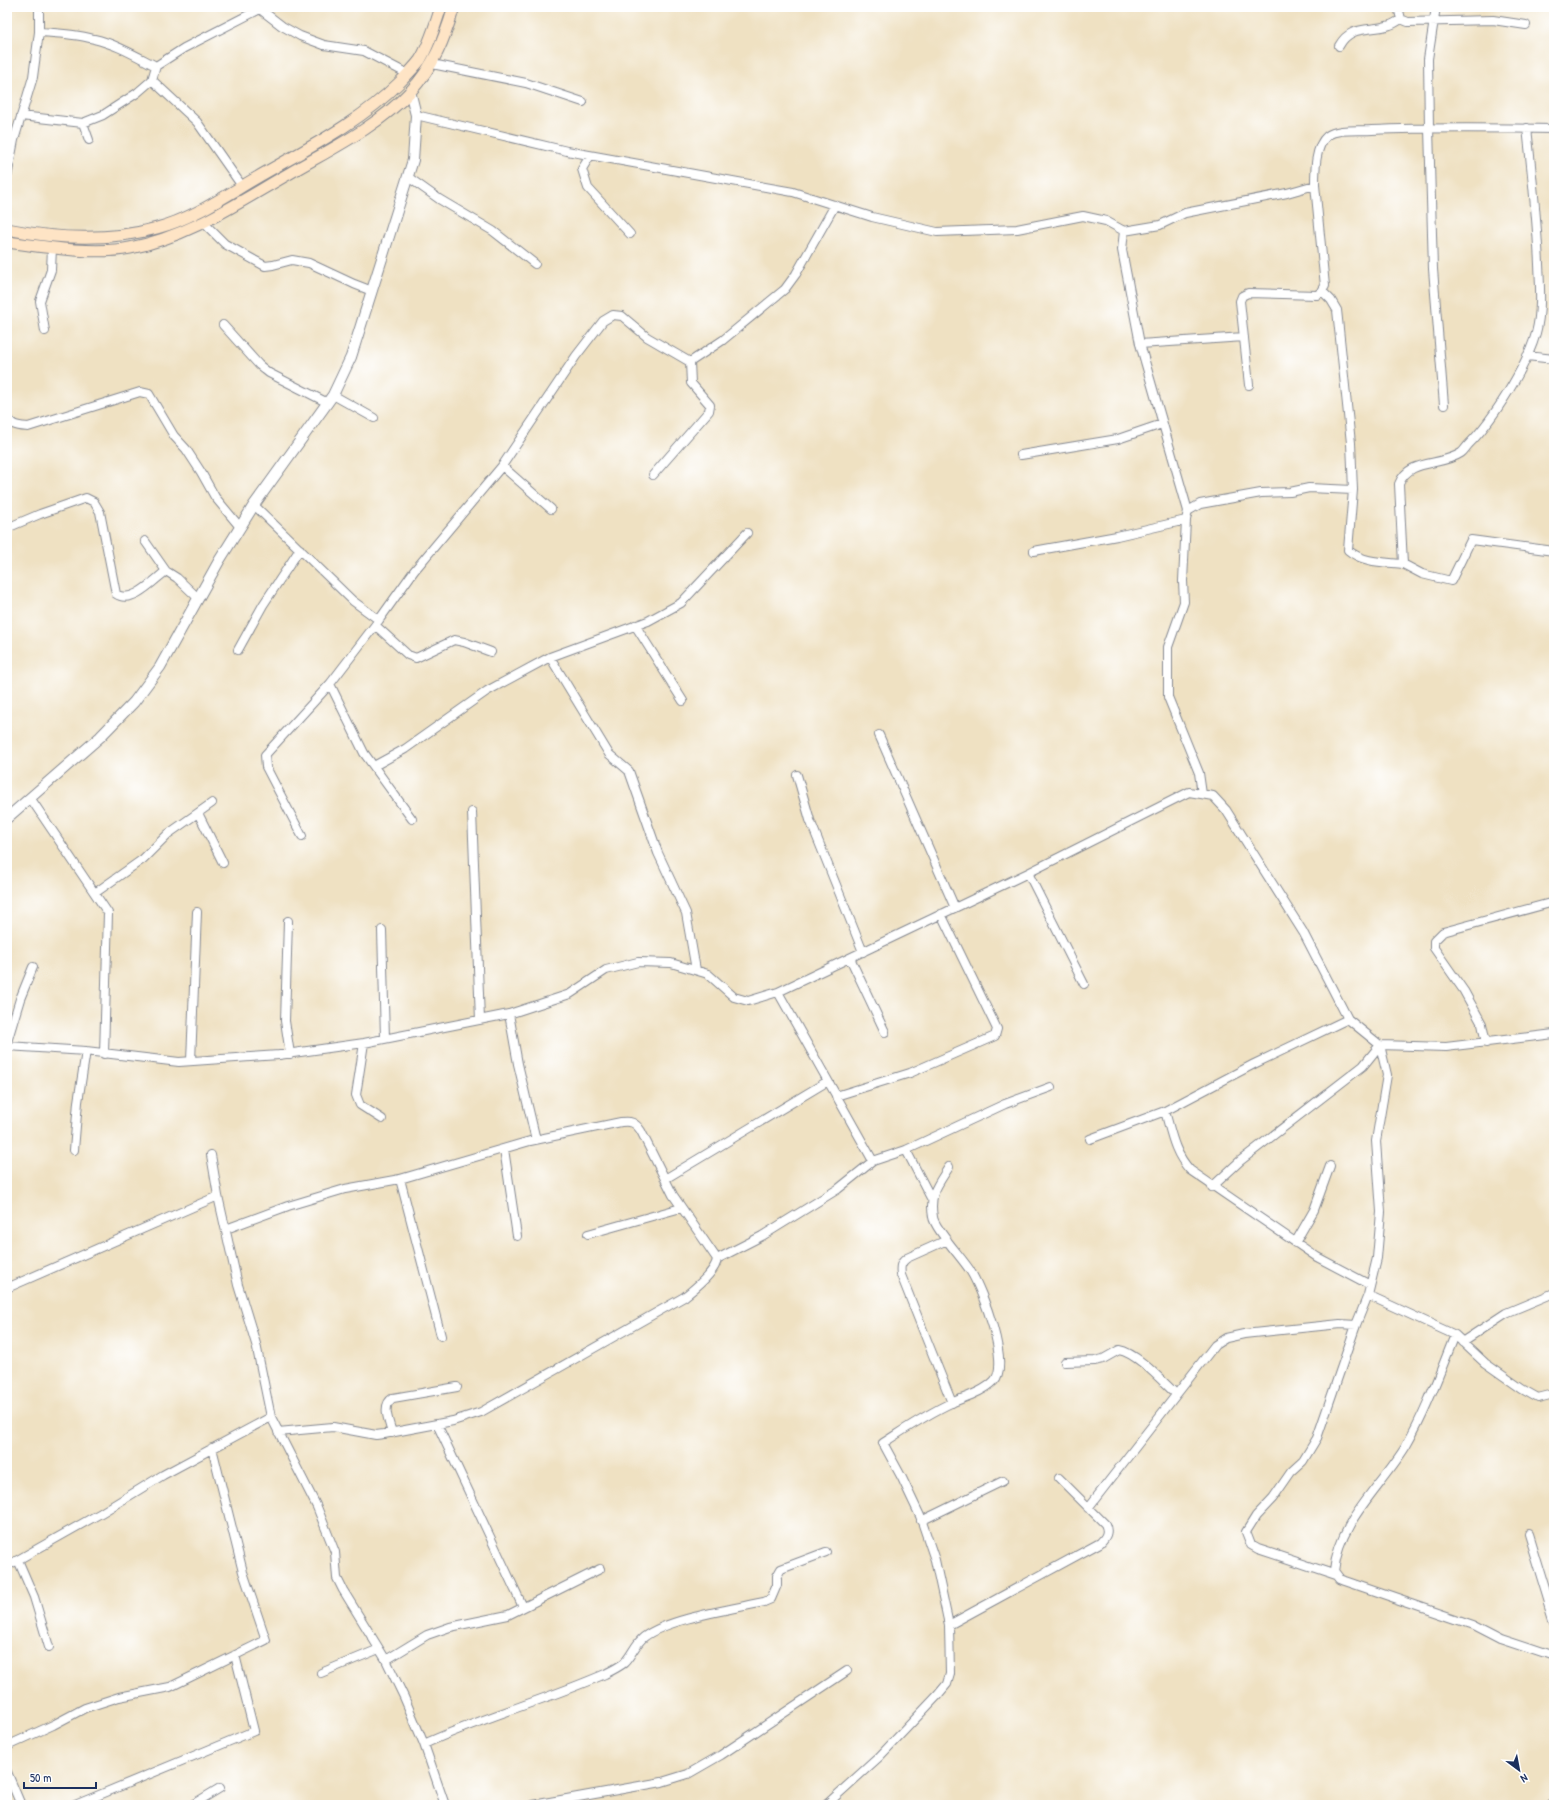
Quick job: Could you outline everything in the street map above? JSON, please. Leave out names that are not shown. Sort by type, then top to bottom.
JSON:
[{"type":"main road","points":[[7,229],[67,238],[101,238],[158,228],[176,222],[196,212],[358,117],[381,101],[408,74],[419,60],[433,33],[441,7]]},
{"type":"main road","points":[[7,242],[73,250],[128,248],[162,241],[204,223],[366,127],[390,111],[410,92],[432,64],[444,38],[454,7]]},
{"type":"street","points":[[7,177],[10,139],[21,116],[33,77],[39,32],[39,7]]},
{"type":"street","points":[[1398,7],[1401,19]]},
{"type":"street","points":[[1436,7],[1428,59],[1429,128],[1432,269],[1444,405]]},
{"type":"street","points":[[21,116],[83,123],[103,115],[137,93],[152,80],[156,66],[184,48],[260,9],[282,26],[300,36],[324,45],[364,51],[408,74]]},
{"type":"street","points":[[1401,19],[1408,22],[1493,20],[1526,25]]},
{"type":"street","points":[[1339,46],[1344,37],[1351,33],[1390,25],[1401,19]]},
{"type":"street","points":[[39,32],[65,33],[95,39],[126,51],[156,66]]},
{"type":"street","points":[[432,64],[526,83],[583,102]]},
{"type":"street","points":[[152,80],[197,122],[242,186]]},
{"type":"street","points":[[7,818],[31,799],[100,737],[134,702],[160,667],[198,598],[254,505],[331,399],[351,357],[413,160],[416,115],[410,92]]},
{"type":"street","points":[[416,115],[590,156],[792,192],[872,217],[937,232],[1017,229],[1083,216],[1106,221],[1124,231],[1160,225],[1185,213],[1287,193],[1315,185]]},
{"type":"street","points":[[83,123],[89,140]]},
{"type":"street","points":[[1249,385],[1240,301],[1242,296],[1248,293],[1317,295],[1325,286],[1315,185],[1317,158],[1321,143],[1328,136],[1340,132],[1429,128],[1554,129]]},
{"type":"street","points":[[1403,564],[1399,484],[1402,475],[1410,469],[1439,461],[1460,453],[1474,439],[1500,405],[1527,356],[1536,333],[1540,297],[1537,216],[1527,128]]},
{"type":"street","points":[[590,156],[582,169],[588,188],[630,234]]},
{"type":"street","points":[[408,177],[439,200],[493,231],[535,264]]},
{"type":"street","points":[[690,362],[723,340],[784,289],[796,274],[835,205]]},
{"type":"street","points":[[204,223],[225,244],[265,266],[292,260],[309,263],[372,291]]},
{"type":"street","points":[[1124,231],[1122,250],[1140,344],[1188,511],[1186,520],[1183,581],[1184,602],[1168,647],[1168,697],[1199,773],[1202,794]]},
{"type":"street","points":[[45,331],[40,301],[51,270],[52,248]]},
{"type":"street","points":[[1322,291],[1337,310],[1351,443],[1353,490],[1348,550],[1356,557],[1403,564],[1422,574],[1451,581],[1471,540],[1554,551]]},
{"type":"street","points":[[302,836],[266,767],[265,755],[330,684],[377,623],[414,571],[502,466],[576,356],[603,321],[613,315],[622,316],[646,337],[690,362]]},
{"type":"street","points":[[223,325],[259,365],[269,373],[374,418]]},
{"type":"street","points":[[1140,344],[1244,337]]},
{"type":"street","points":[[1527,356],[1554,360]]},
{"type":"street","points":[[653,475],[709,411],[710,405],[691,383],[690,362]]},
{"type":"street","points":[[7,416],[9,421],[15,426],[28,427],[140,392],[149,394],[174,436],[186,449],[201,472],[215,497],[240,527]]},
{"type":"street","points":[[1021,455],[1118,439],[1162,424]]},
{"type":"street","points":[[502,466],[551,509]]},
{"type":"street","points":[[1188,511],[1200,504],[1261,493],[1290,492],[1309,488],[1353,490]]},
{"type":"street","points":[[7,528],[40,514],[86,498],[94,502],[100,512],[116,594],[129,597],[135,595],[166,571]]},
{"type":"street","points":[[254,505],[377,623],[408,655],[416,658],[454,640],[491,652]]},
{"type":"street","points":[[1034,551],[1117,536],[1186,520]]},
{"type":"street","points":[[374,766],[405,749],[487,691],[550,657],[636,625],[681,603],[747,533]]},
{"type":"street","points":[[145,541],[166,571],[177,578],[198,598]]},
{"type":"street","points":[[238,650],[263,605],[300,549]]},
{"type":"street","points":[[636,625],[683,701]]},
{"type":"street","points":[[550,657],[609,754],[629,771],[658,853],[686,913],[696,970]]},
{"type":"street","points":[[330,684],[361,747],[412,819]]},
{"type":"street","points":[[879,735],[955,908]]},
{"type":"street","points":[[797,775],[810,820],[863,952]]},
{"type":"street","points":[[7,1046],[86,1051],[179,1062],[290,1054],[364,1043],[509,1014],[570,994],[606,970],[638,962],[671,963],[708,974],[734,996],[748,1001],[778,992],[863,952],[1028,873],[1189,792],[1213,796],[1226,810],[1303,932],[1348,1019],[1380,1045],[1446,1047],[1554,1034]]},
{"type":"street","points":[[31,799],[92,892],[95,893],[108,913],[109,921],[104,1054]]},
{"type":"street","points":[[95,893],[143,859],[168,834],[212,803]]},
{"type":"street","points":[[472,812],[480,1020]]},
{"type":"street","points":[[198,813],[223,863]]},
{"type":"street","points":[[1028,873],[1084,984]]},
{"type":"street","points":[[1486,1043],[1482,1024],[1464,991],[1434,948],[1434,941],[1443,932],[1554,902]]},
{"type":"street","points":[[191,1062],[197,912]]},
{"type":"street","points":[[836,1096],[910,1072],[995,1036],[997,1029],[941,914]]},
{"type":"street","points":[[288,921],[285,1020],[290,1054]]},
{"type":"street","points":[[382,930],[385,1038]]},
{"type":"street","points":[[850,958],[886,1032]]},
{"type":"street","points":[[7,1042],[20,999],[33,967]]},
{"type":"street","points":[[778,992],[873,1161]]},
{"type":"street","points":[[509,1014],[518,1064],[536,1140]]},
{"type":"street","points":[[1090,1140],[1165,1111],[1254,1064],[1348,1019]]},
{"type":"street","points":[[364,1043],[356,1095],[360,1105],[382,1119]]},
{"type":"street","points":[[1212,1187],[1240,1161],[1363,1066],[1380,1045]]},
{"type":"street","points":[[1380,1045],[1387,1075],[1376,1141],[1381,1212],[1377,1258],[1368,1295],[1356,1325],[1317,1438],[1303,1461],[1291,1472],[1272,1498],[1256,1516],[1246,1532],[1251,1544],[1258,1549],[1336,1575],[1345,1581],[1473,1625],[1500,1638],[1554,1657]]},
{"type":"street","points":[[74,1150],[78,1102],[86,1051]]},
{"type":"street","points":[[665,1179],[828,1081]]},
{"type":"street","points":[[717,1259],[762,1236],[831,1193],[873,1161],[906,1150],[1004,1104],[1051,1087]]},
{"type":"street","points":[[1165,1111],[1181,1160],[1190,1170],[1212,1187],[1229,1196],[1295,1243],[1317,1257],[1370,1285]]},
{"type":"street","points":[[226,1229],[288,1206],[345,1189],[400,1179],[536,1140],[621,1122],[630,1122],[636,1124],[641,1131],[681,1208],[717,1259],[717,1265],[712,1271],[684,1297],[481,1412],[468,1417],[437,1424],[376,1435],[326,1427],[278,1432]]},
{"type":"street","points":[[504,1149],[517,1236]]},
{"type":"street","points":[[826,1805],[879,1757],[947,1684],[950,1674],[949,1626],[935,1560],[902,1478],[883,1443],[921,1418],[952,1403],[969,1397],[995,1381],[1000,1366],[997,1341],[985,1302],[971,1272],[933,1220],[931,1198],[906,1150]]},
{"type":"street","points":[[211,1155],[218,1196],[238,1285],[256,1344],[271,1417],[316,1507],[335,1552],[337,1578],[386,1660],[424,1744],[445,1805]]},
{"type":"street","points":[[1295,1243],[1314,1210],[1330,1166]]},
{"type":"street","points":[[931,1198],[949,1167]]},
{"type":"street","points":[[400,1179],[441,1336]]},
{"type":"street","points":[[7,1288],[218,1196]]},
{"type":"street","points":[[588,1234],[681,1208]]},
{"type":"street","points":[[947,1240],[907,1258],[901,1263],[900,1267],[901,1275],[952,1403]]},
{"type":"street","points":[[1462,1342],[1506,1314],[1554,1293]]},
{"type":"street","points":[[1368,1295],[1456,1335],[1485,1363],[1522,1389],[1538,1398],[1554,1394]]},
{"type":"street","points":[[1088,1508],[1215,1345],[1226,1338],[1340,1324],[1356,1325]]},
{"type":"street","points":[[1336,1575],[1334,1571],[1335,1564],[1344,1534],[1362,1505],[1388,1474],[1406,1446],[1422,1415],[1456,1335]]},
{"type":"street","points":[[1065,1362],[1095,1361],[1104,1359],[1118,1350],[1124,1351],[1143,1364],[1176,1394]]},
{"type":"street","points":[[392,1433],[386,1406],[388,1401],[393,1398],[457,1387]]},
{"type":"street","points":[[7,1566],[101,1514],[163,1475],[271,1417]]},
{"type":"street","points":[[437,1424],[523,1607]]},
{"type":"street","points":[[7,1746],[53,1725],[85,1708],[119,1697],[170,1687],[266,1640],[243,1572],[212,1448]]},
{"type":"street","points":[[949,1626],[1100,1543],[1106,1536],[1108,1529],[1105,1524],[1059,1478]]},
{"type":"street","points":[[921,1522],[1003,1481]]},
{"type":"street","points":[[1528,1534],[1554,1619]]},
{"type":"street","points":[[424,1744],[449,1732],[524,1706],[606,1673],[623,1664],[637,1644],[656,1630],[712,1613],[764,1602],[771,1599],[777,1585],[777,1576],[781,1569],[826,1552]]},
{"type":"street","points":[[18,1560],[34,1597],[49,1647]]},
{"type":"street","points":[[386,1660],[427,1635],[450,1627],[508,1615],[600,1569]]},
{"type":"street","points":[[321,1673],[379,1649]]},
{"type":"street","points":[[74,1805],[254,1731],[235,1655]]},
{"type":"street","points":[[533,1805],[662,1782],[688,1774],[721,1755],[847,1671]]},
{"type":"street","points":[[7,1772],[21,1805]]},
{"type":"street","points":[[192,1805],[220,1788]]}]
